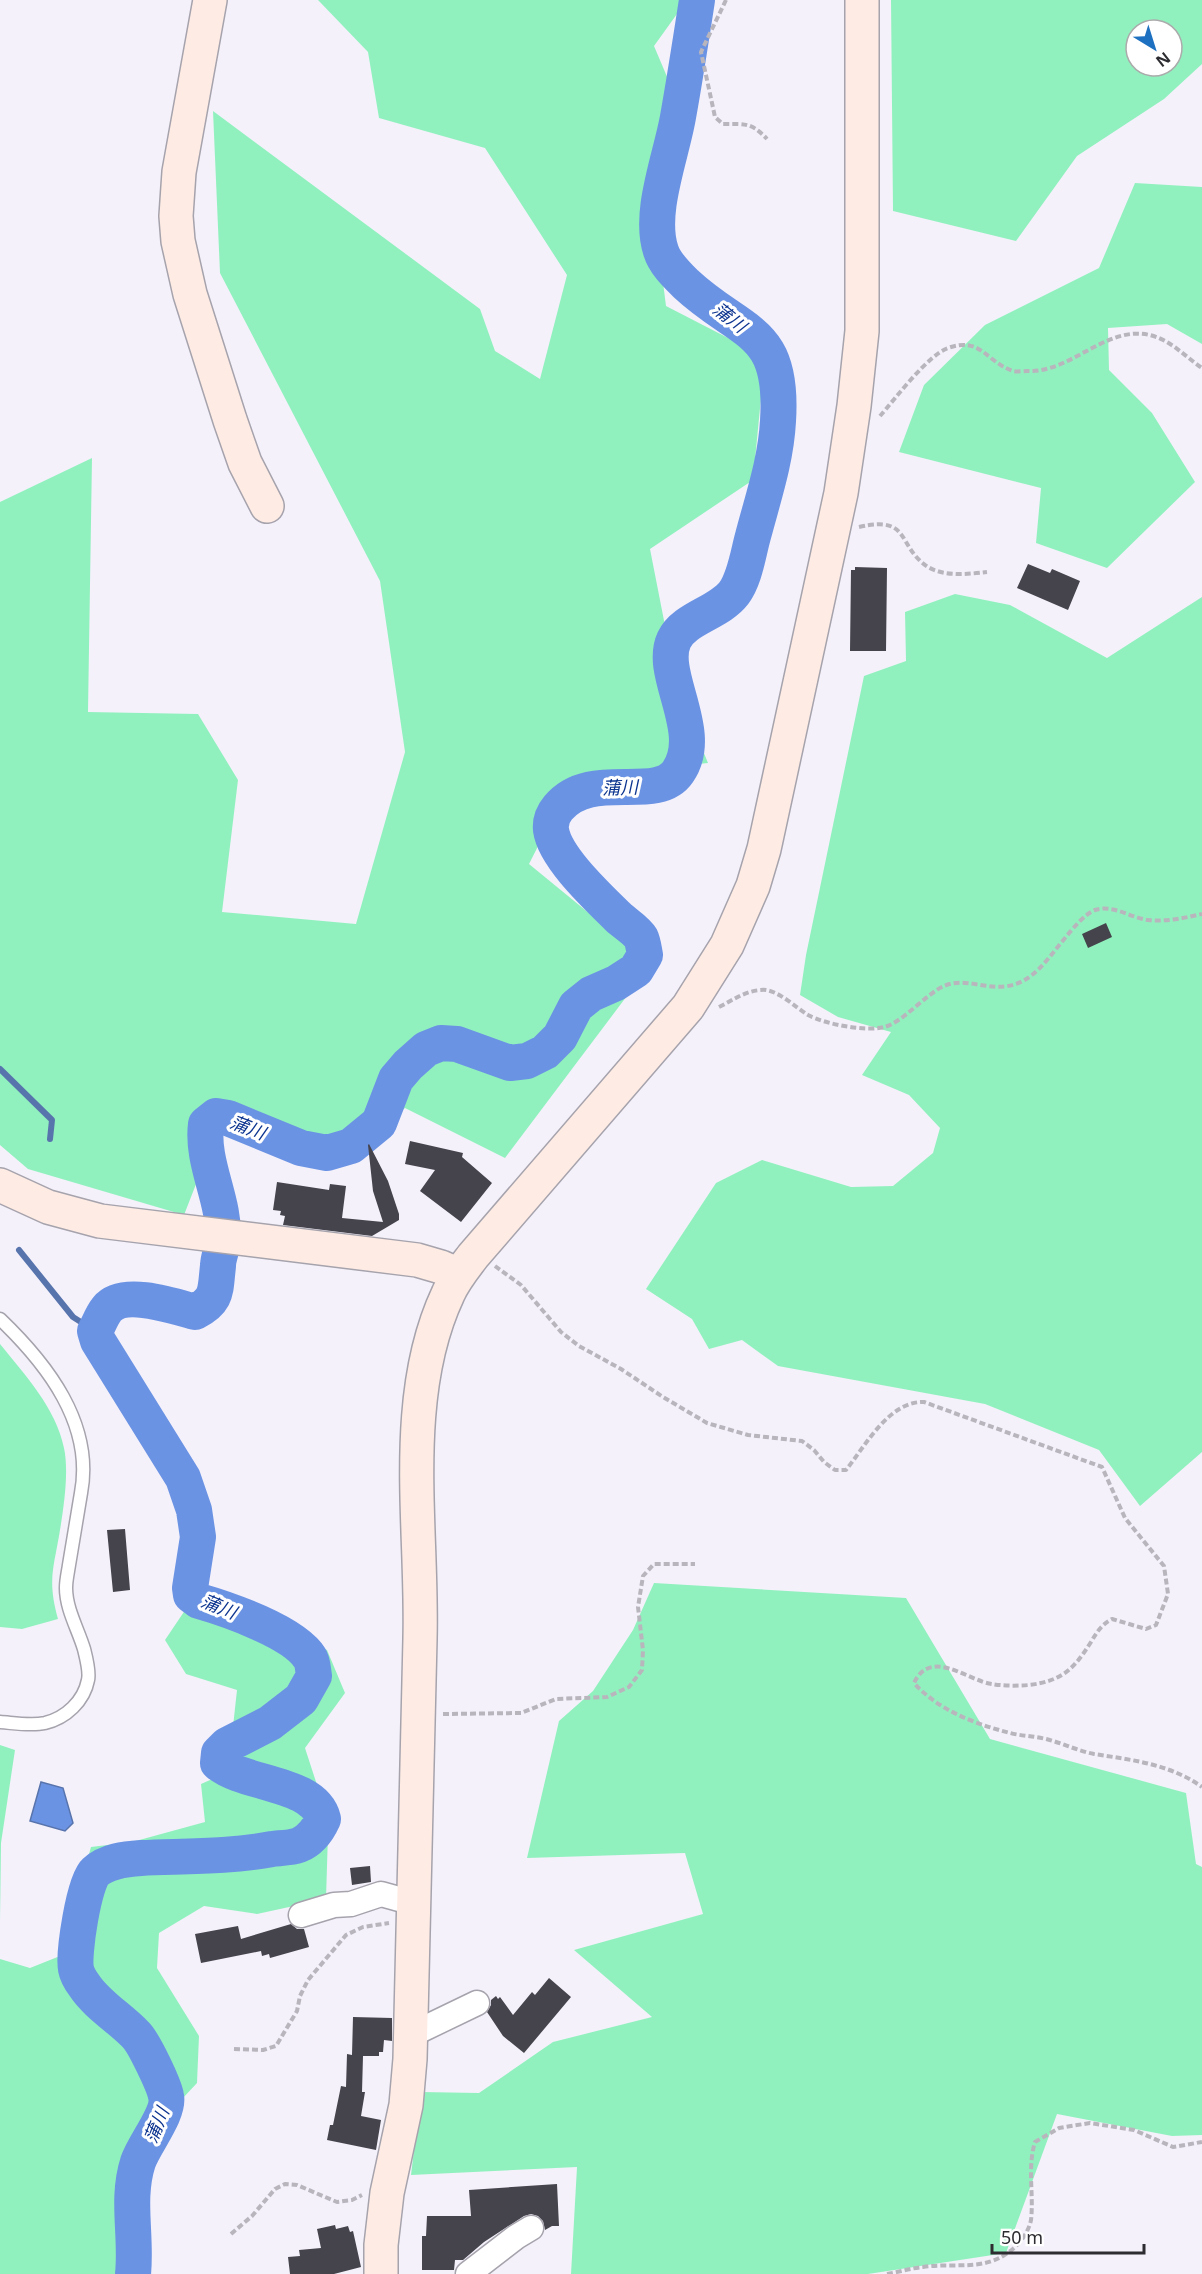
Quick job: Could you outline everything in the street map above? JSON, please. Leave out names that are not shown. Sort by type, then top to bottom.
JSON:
[{"type":"street","points":[[210,0],[179,172],[176,216],[178,241],[190,294],[230,420],[245,463],[267,506]]},
{"type":"street","points":[[381,2274],[387,2193],[406,2105],[411,2030],[421,1598],[418,1486],[420,1395],[437,1322],[448,1293],[466,1266],[690,1004],[727,945],[753,886],[762,858],[834,528],[850,432],[862,331],[862,0]]},
{"type":"street","points":[[2,1191],[72,1214],[165,1230],[417,1260],[441,1267],[466,1266]]},
{"type":"street","points":[[302,1915],[334,1905],[351,1904],[381,1894],[399,1899],[414,1910]]},
{"type":"street","points":[[411,2030],[421,2030],[477,2004]]},
{"type":"street","points":[[468,2274],[531,2228]]},
{"type":"lane","points":[[0,1319],[30,1348],[61,1393],[81,1446],[84,1470],[82,1492],[75,1523],[66,1588],[72,1618],[84,1649],[88,1679],[81,1698],[59,1719],[44,1724],[0,1722]]},
{"type":"path","points":[[726,0],[701,52],[715,117],[723,124],[748,124],[757,128],[766,139]]},
{"type":"path","points":[[850,432],[861,434],[944,349],[962,344],[979,348],[1013,371],[1039,372],[1053,368],[1111,338],[1133,333],[1165,340],[1202,368]]},
{"type":"path","points":[[834,528],[849,530],[881,524],[891,526],[902,533],[915,554],[927,566],[939,571],[963,574],[987,572]]},
{"type":"path","points":[[690,1004],[699,1010],[720,1007],[742,994],[761,989],[771,991],[810,1016],[831,1023],[858,1027],[885,1027],[944,986],[957,984],[1002,988],[1018,984],[1045,963],[1092,911],[1101,909],[1119,911],[1146,920],[1168,921],[1202,914]]},
{"type":"path","points":[[466,1266],[498,1268],[521,1285],[561,1332],[579,1346],[621,1369],[707,1423],[728,1431],[802,1441],[835,1470],[846,1470],[890,1415],[900,1407],[914,1402],[924,1402],[1102,1467],[1125,1518],[1164,1566],[1168,1594],[1156,1625],[1146,1629],[1112,1619],[1102,1624],[1077,1663],[1065,1674],[1050,1680],[1028,1685],[991,1684],[949,1668],[932,1667],[917,1677],[914,1683],[926,1696],[963,1717],[1010,1733],[1043,1738],[1091,1753],[1142,1761],[1171,1770],[1202,1787]]},
{"type":"path","points":[[418,1714],[521,1713],[556,1699],[607,1697],[629,1687],[642,1670],[643,1650],[638,1607],[643,1576],[654,1564],[695,1563]]},
{"type":"path","points":[[234,2049],[263,2050],[276,2046],[297,2011],[300,1996],[308,1980],[346,1935],[414,1910]]},
{"type":"path","points":[[890,2274],[923,2267],[967,2266],[1003,2258],[1020,2242],[1030,2224],[1032,2201],[1030,2157],[1035,2142],[1059,2128],[1090,2123],[1134,2130],[1173,2147],[1202,2142]]},
{"type":"path","points":[[231,2234],[252,2216],[275,2189],[285,2184],[297,2185],[337,2202],[365,2193]]},
{"type":"green space","points":[[318,0],[687,0],[654,46],[679,105],[657,235],[666,306],[765,357],[753,480],[650,549],[677,687],[708,763],[573,777],[529,864],[651,964],[505,1158],[405,1108],[350,1151],[217,1130],[184,1215],[28,1169],[0,1145],[0,502],[92,458],[88,712],[198,714],[238,780],[222,912],[356,924],[405,752],[380,581],[220,273],[213,111],[480,309],[495,351],[540,379],[567,275],[485,148],[379,118],[368,52]]},
{"type":"green space","points":[[891,0],[1202,0],[1202,64],[1164,99],[1077,156],[1016,241],[893,211]]},
{"type":"green space","points":[[1135,183],[1202,187],[1202,344],[1167,324],[1108,328],[1109,370],[1152,413],[1195,482],[1107,568],[1036,543],[1041,488],[899,452],[924,385],[985,325],[1099,268]]},
{"type":"green space","points":[[955,594],[1010,605],[1107,658],[1202,597],[1202,1452],[1140,1506],[1099,1450],[985,1404],[778,1366],[742,1340],[709,1349],[692,1319],[646,1289],[716,1183],[762,1160],[851,1187],[893,1186],[933,1153],[940,1128],[909,1095],[862,1075],[891,1032],[838,1017],[800,995],[806,955],[864,676],[906,661],[905,612]]},
{"type":"green space","points":[[0,1344],[47,1406],[60,1433],[65,1457],[66,1478],[62,1521],[52,1583],[58,1619],[22,1629],[0,1627]]},
{"type":"green space","points":[[654,1583],[906,1598],[990,1739],[1186,1793],[1196,1864],[1202,1867],[1202,2135],[1172,2136],[1057,2114],[1006,2253],[868,2274],[571,2274],[577,2167],[411,2175],[421,2092],[479,2093],[553,2042],[652,2017],[574,1950],[703,1914],[685,1853],[527,1858],[559,1721],[593,1691],[633,1630]]},
{"type":"green space","points":[[202,1585],[286,1625],[327,1650],[345,1693],[305,1748],[318,1788],[328,1834],[326,1899],[257,1914],[204,1906],[159,1933],[157,1968],[199,2036],[197,2083],[153,2130],[149,2192],[139,2271],[136,2274],[0,2274],[0,1959],[30,1968],[60,1956],[91,1847],[132,1842],[205,1822],[201,1784],[228,1772],[237,1690],[186,1674],[165,1640]]},
{"type":"green space","points":[[0,1745],[15,1750],[1,1843],[0,1921]]},
{"type":"water","points":[[41,1782],[63,1788],[73,1823],[65,1831],[30,1821]]},
{"type":"building","points":[[1028,564],[1050,573],[1052,569],[1080,581],[1068,610],[1017,588]]},
{"type":"building","points":[[855,567],[887,568],[886,651],[850,651],[851,570],[855,570]]},
{"type":"building","points":[[1106,923],[1112,937],[1088,948],[1082,934]]},
{"type":"building","points":[[410,1141],[463,1153],[462,1157],[492,1183],[461,1222],[420,1191],[435,1170],[405,1164]]},
{"type":"building","points":[[369,1144],[388,1181],[399,1220],[372,1236],[283,1225],[285,1216],[280,1215],[281,1211],[273,1210],[277,1182],[329,1190],[330,1184],[346,1186],[342,1218],[383,1222],[373,1191]]},
{"type":"building","points":[[125,1529],[130,1590],[113,1592],[107,1530]]},
{"type":"building","points":[[370,1866],[371,1882],[352,1885],[350,1868]]},
{"type":"building","points":[[291,1924],[297,1929],[304,1929],[309,1947],[270,1958],[269,1954],[262,1956],[261,1951],[201,1963],[195,1934],[238,1926],[241,1939]]},
{"type":"building","points":[[549,1978],[571,1997],[524,2053],[503,2036],[487,2012],[491,2000],[496,1996],[498,1999],[500,1997],[513,2015],[532,1992],[535,1995]]},
{"type":"building","points":[[353,2017],[392,2018],[392,2041],[384,2040],[383,2052],[379,2052],[379,2056],[363,2056],[362,2092],[365,2092],[361,2116],[381,2120],[376,2150],[327,2140],[330,2125],[333,2125],[341,2086],[346,2087],[347,2054],[352,2055]]},
{"type":"building","points":[[557,2184],[559,2226],[552,2226],[545,2230],[543,2221],[538,2216],[531,2214],[524,2216],[484,2242],[463,2260],[455,2260],[454,2270],[422,2270],[422,2236],[426,2236],[427,2216],[471,2216],[469,2190]]},
{"type":"building","points":[[335,2225],[336,2229],[348,2226],[350,2232],[353,2231],[361,2267],[334,2274],[290,2274],[288,2257],[300,2256],[299,2250],[321,2248],[317,2229]]},
{"type":"waterway","name":"蒲川","points":[[133,2274],[132,2204],[135,2176],[141,2155],[164,2111],[166,2096],[140,2039],[95,1999],[79,1977],[76,1961],[78,1934],[83,1903],[91,1878],[100,1868],[123,1860],[223,1855],[296,1846],[311,1837],[323,1819],[317,1807],[293,1791],[244,1776],[218,1763],[219,1753],[227,1745],[270,1723],[301,1699],[314,1676],[312,1662],[302,1648],[290,1639],[259,1623],[199,1601],[191,1595],[190,1588],[198,1537],[194,1510],[183,1478],[98,1341],[95,1331],[107,1309],[125,1300],[149,1301],[195,1312],[212,1299],[223,1242],[223,1224],[205,1139],[206,1124],[216,1116],[228,1118],[301,1148],[327,1153],[351,1146],[379,1123],[396,1079],[426,1049],[441,1043],[457,1044],[510,1063],[527,1061],[545,1052],[560,1037],[576,1006],[591,994],[616,983],[636,970],[645,955],[639,935],[590,889],[560,853],[554,841],[551,821],[558,808],[572,796],[605,787],[655,786],[668,781],[678,772],[685,756],[687,739],[672,669],[671,654],[674,640],[685,626],[720,606],[738,587],[746,566],[775,450],[778,421],[778,390],[774,367],[766,350],[741,325],[706,301],[675,273],[663,256],[658,236],[659,202],[678,117],[697,0]]},
{"type":"waterway","points":[[0,1069],[52,1120],[50,1139]]},
{"type":"waterway","points":[[19,1250],[73,1317],[95,1331]]}]
